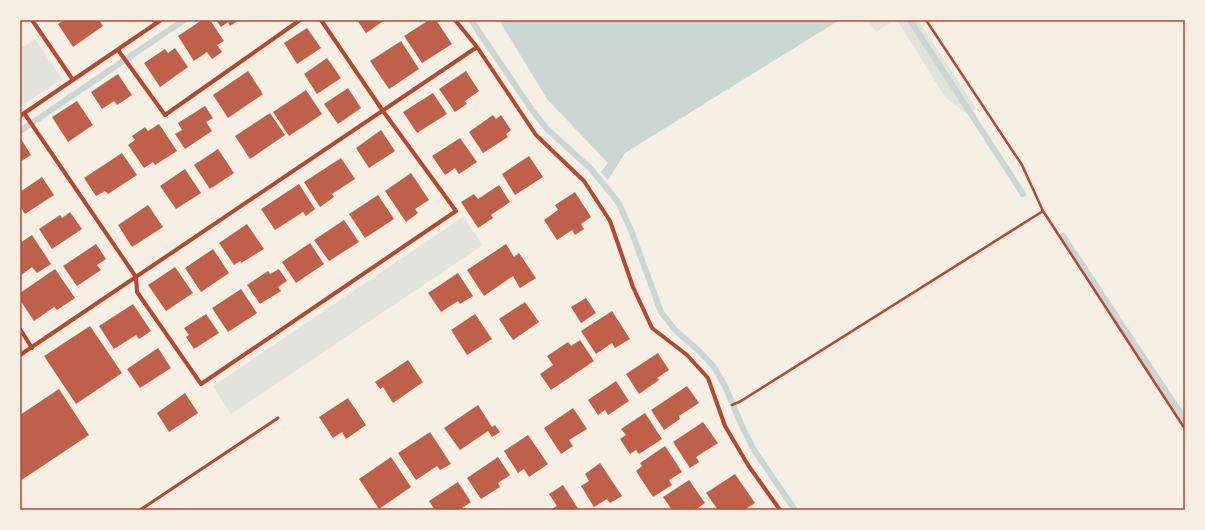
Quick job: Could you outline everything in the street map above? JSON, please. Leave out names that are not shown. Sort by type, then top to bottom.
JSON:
[{"type":"street","points":[[32,20],[73,80]]},
{"type":"street","points":[[161,20],[22,115],[28,119],[35,129],[136,278],[137,292],[201,384],[456,211],[383,110],[321,20]]},
{"type":"street","points":[[118,50],[165,115],[300,20]]},
{"type":"street","points":[[455,20],[477,47],[536,135],[584,181],[610,221],[633,286],[652,328],[687,355],[708,378],[725,426],[748,465],[780,510]]},
{"type":"street","points":[[20,355],[477,47]]},
{"type":"street","points":[[20,329],[32,348]]},
{"type":"lane","points":[[140,510],[278,418]]},
{"type":"path","points":[[926,20],[1022,165],[1043,211],[1185,429]]},
{"type":"path","points":[[741,401],[1043,211]]},
{"type":"shaded area","points":[[499,20],[838,21],[625,153],[608,180],[601,172],[608,163],[547,99]]},
{"type":"shaded area","points":[[868,20],[894,20],[876,32]]},
{"type":"shaded area","points":[[897,20],[918,20],[976,108],[969,116],[945,97]]},
{"type":"shaded area","points":[[35,39],[62,79],[20,107],[20,49]]},
{"type":"shaded area","points":[[463,217],[483,245],[231,414],[213,386]]},
{"type":"building","points":[[64,20],[99,20],[103,26],[73,47],[58,24]]},
{"type":"building","points":[[202,20],[210,20],[224,41],[217,45],[222,52],[212,59],[207,52],[194,61],[178,36]]},
{"type":"building","points":[[216,20],[239,20],[230,26],[228,22],[221,27]]},
{"type":"building","points":[[357,20],[385,20],[366,33]]},
{"type":"building","points":[[429,20],[436,20],[452,44],[422,63],[404,36]]},
{"type":"building","points":[[307,28],[321,48],[297,64],[284,43]]},
{"type":"building","points":[[401,41],[419,69],[389,89],[370,61]]},
{"type":"building","points":[[175,48],[188,67],[160,87],[144,63],[165,49],[168,53]]},
{"type":"building","points":[[327,58],[341,78],[317,94],[304,74]]},
{"type":"building","points":[[248,71],[263,94],[228,118],[213,95]]},
{"type":"building","points":[[466,71],[479,91],[465,101],[467,104],[455,112],[439,89]]},
{"type":"building","points":[[118,74],[132,95],[117,105],[114,101],[102,109],[91,92]]},
{"type":"building","points":[[348,88],[361,108],[338,124],[324,104]]},
{"type":"building","points":[[306,90],[322,114],[289,136],[273,112]]},
{"type":"building","points":[[433,93],[447,114],[417,133],[403,112]]},
{"type":"building","points":[[77,101],[93,125],[68,142],[52,117]]},
{"type":"building","points":[[205,106],[213,118],[206,122],[212,131],[185,149],[175,134],[182,130],[178,123]]},
{"type":"building","points":[[270,113],[285,135],[250,159],[235,136]]},
{"type":"building","points":[[493,115],[496,119],[501,115],[511,130],[506,134],[508,137],[483,153],[469,132]]},
{"type":"building","points":[[159,124],[177,151],[155,165],[153,162],[144,168],[128,145],[135,140],[132,136],[145,127],[148,131]]},
{"type":"building","points":[[381,130],[395,151],[369,168],[356,148]]},
{"type":"building","points":[[460,138],[477,162],[459,174],[455,168],[445,175],[432,156]]},
{"type":"building","points":[[21,139],[31,155],[20,162],[20,140]]},
{"type":"building","points":[[218,149],[234,173],[210,189],[194,165]]},
{"type":"building","points":[[122,153],[137,175],[108,194],[105,191],[96,196],[84,178]]},
{"type":"building","points":[[529,156],[543,177],[515,195],[502,174]]},
{"type":"building","points":[[341,158],[355,179],[332,194],[334,197],[320,207],[304,182]]},
{"type":"building","points":[[185,169],[201,193],[176,209],[160,186]]},
{"type":"building","points":[[411,173],[429,200],[415,209],[418,213],[406,222],[385,191]]},
{"type":"building","points":[[42,177],[54,195],[25,214],[20,206],[20,192]]},
{"type":"building","points":[[299,184],[315,209],[306,216],[303,212],[275,230],[261,209]]},
{"type":"building","points":[[499,185],[510,202],[491,215],[493,218],[478,228],[461,202],[474,194],[478,199]]},
{"type":"building","points":[[575,192],[591,217],[581,224],[584,229],[575,235],[572,230],[557,240],[544,220],[558,210],[555,205]]},
{"type":"building","points":[[378,195],[394,219],[365,238],[349,214]]},
{"type":"building","points":[[148,205],[163,227],[132,247],[118,225]]},
{"type":"building","points":[[70,212],[82,229],[52,249],[39,229],[60,215],[62,218]]},
{"type":"building","points":[[344,220],[359,242],[329,261],[314,240]]},
{"type":"building","points":[[247,224],[264,249],[241,263],[240,261],[234,265],[219,243]]},
{"type":"building","points":[[32,235],[51,264],[37,273],[32,267],[20,276],[20,243]]},
{"type":"building","points":[[310,243],[324,264],[296,283],[282,262]]},
{"type":"building","points":[[96,244],[106,259],[97,265],[101,270],[77,286],[63,266]]},
{"type":"building","points":[[506,244],[514,257],[519,253],[536,278],[520,288],[513,276],[484,296],[467,270]]},
{"type":"building","points":[[213,249],[229,273],[201,292],[185,268]]},
{"type":"building","points":[[175,267],[193,293],[166,311],[148,285]]},
{"type":"building","points":[[55,269],[75,298],[57,310],[54,307],[34,321],[20,300],[20,293]]},
{"type":"building","points":[[279,269],[287,281],[278,287],[281,291],[260,304],[247,285],[268,271],[270,274]]},
{"type":"building","points":[[458,273],[473,296],[460,304],[458,301],[441,312],[428,293]]},
{"type":"building","points":[[241,289],[257,313],[228,332],[212,308]]},
{"type":"building","points":[[586,298],[596,313],[581,323],[571,307]]},
{"type":"building","points":[[525,302],[539,322],[513,340],[499,319]]},
{"type":"building","points":[[133,304],[151,331],[139,339],[136,335],[114,349],[99,326]]},
{"type":"building","points":[[612,311],[630,339],[615,348],[612,343],[596,354],[581,331]]},
{"type":"building","points":[[206,314],[219,333],[194,349],[186,337],[189,335],[184,328]]},
{"type":"building","points":[[475,314],[492,339],[467,355],[451,330]]},
{"type":"building","points":[[90,326],[122,373],[76,404],[44,356]]},
{"type":"building","points":[[580,340],[594,361],[551,390],[540,374],[553,365],[547,356],[568,342],[571,346]]},
{"type":"building","points":[[158,348],[171,368],[140,388],[127,369]]},
{"type":"building","points":[[658,353],[669,370],[657,378],[659,380],[639,394],[626,374]]},
{"type":"building","points":[[408,360],[423,382],[393,403],[383,387],[380,389],[375,382]]},
{"type":"building","points":[[616,381],[629,401],[608,415],[605,410],[598,415],[588,400]]},
{"type":"building","points":[[687,386],[699,403],[679,416],[680,419],[664,430],[651,410]]},
{"type":"building","points":[[59,389],[89,435],[20,481],[20,415]]},
{"type":"building","points":[[185,393],[198,413],[169,432],[157,413]]},
{"type":"building","points":[[348,398],[366,425],[346,439],[342,432],[333,438],[319,417]]},
{"type":"building","points":[[478,405],[492,427],[495,425],[500,432],[492,437],[488,431],[460,450],[444,428]]},
{"type":"building","points":[[573,408],[587,429],[569,440],[573,446],[561,454],[544,428]]},
{"type":"building","points":[[645,413],[662,439],[639,454],[636,450],[630,454],[620,439],[626,435],[621,429]]},
{"type":"building","points":[[703,422],[718,443],[696,457],[699,462],[690,468],[673,442]]},
{"type":"building","points":[[430,432],[451,464],[440,470],[437,466],[416,480],[398,453]]},
{"type":"building","points":[[528,435],[548,464],[529,477],[524,469],[518,473],[504,451]]},
{"type":"building","points":[[665,446],[682,472],[669,480],[672,485],[653,497],[636,471],[642,466],[640,463]]},
{"type":"building","points":[[391,457],[411,487],[379,509],[359,479]]},
{"type":"building","points":[[498,457],[510,475],[498,483],[500,487],[481,499],[467,478]]},
{"type":"building","points":[[600,463],[622,496],[610,503],[607,499],[594,507],[581,486],[589,481],[585,474]]},
{"type":"building","points":[[735,474],[755,503],[744,510],[718,510],[706,493]]},
{"type":"building","points":[[689,480],[705,503],[695,510],[672,510],[663,497]]},
{"type":"building","points":[[458,482],[471,502],[462,508],[464,510],[435,510],[429,501]]},
{"type":"building","points":[[563,485],[579,510],[550,510],[557,506],[549,494]]},
{"type":"waterway","points":[[20,131],[184,20]]},
{"type":"waterway","points":[[471,20],[532,110],[547,129],[591,169],[618,202],[631,230],[661,312],[675,330],[699,351],[714,367],[725,386],[754,450],[795,510]]},
{"type":"waterway","points":[[910,20],[1023,194]]},
{"type":"waterway","points":[[1063,236],[1185,420]]}]
